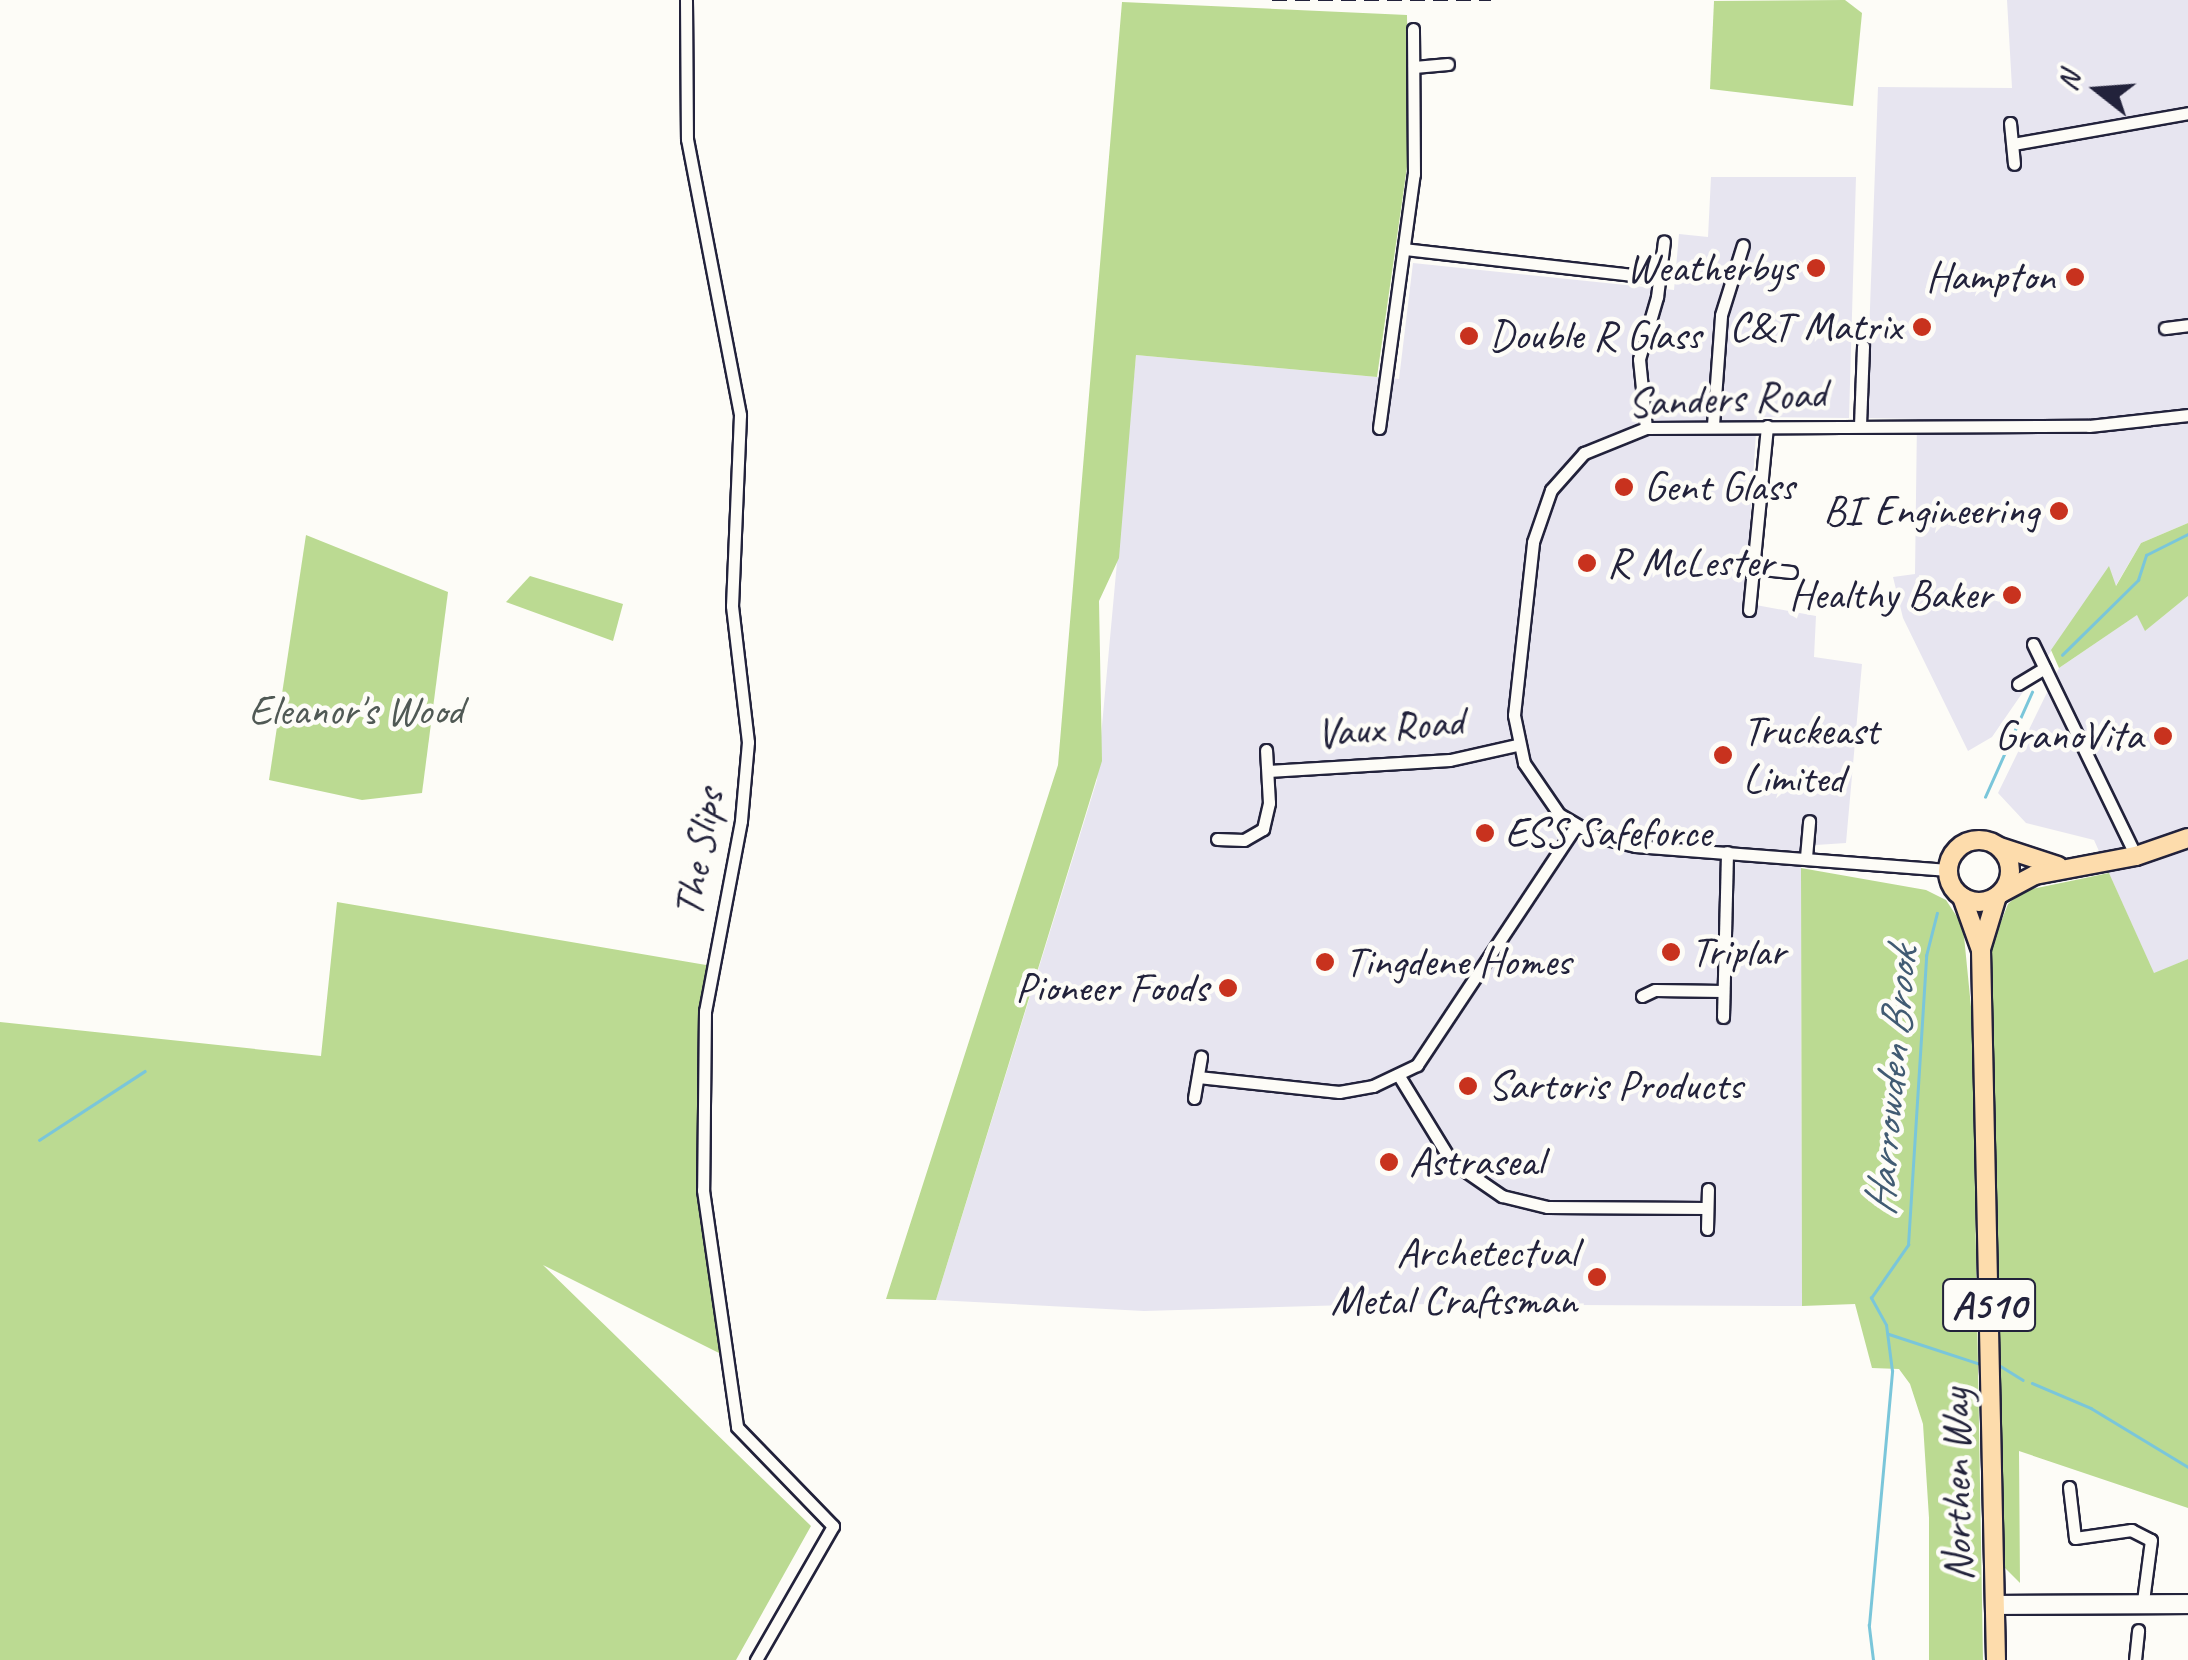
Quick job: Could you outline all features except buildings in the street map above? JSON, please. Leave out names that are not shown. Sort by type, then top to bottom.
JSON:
[{"type":"main road","points":[[2063,868],[2000,848],[1966,842],[1948,870],[1962,897],[1980,902],[2063,868],[2136,856],[2188,838]]},
{"type":"main road","points":[[1999,894],[2010,870],[2000,848]]},
{"type":"main road","name":"Northen Way","points":[[1981,950],[1999,894]]},
{"type":"main road","name":"Northen Way","points":[[1962,897],[1981,950],[1996,1660]]},
{"type":"street","name":"The Slips","points":[[686,0],[687,139],[740,415],[732,606],[748,742],[741,821],[705,1011],[699,1111],[704,1190],[738,1427],[833,1526],[756,1660]]},
{"type":"street","points":[[1379,428],[1416,150],[1413,29]]},
{"type":"street","points":[[1414,67],[1448,64]]},
{"type":"street","points":[[2012,144],[2188,113]]},
{"type":"street","points":[[2010,123],[2014,164]]},
{"type":"street","points":[[1646,428],[1638,359],[1660,278],[1664,240]]},
{"type":"street","points":[[1713,425],[1721,315],[1743,245]]},
{"type":"street","points":[[1404,249],[1660,278]]},
{"type":"street","points":[[2165,328],[2188,325]]},
{"type":"street","points":[[1860,425],[1863,346]]},
{"type":"street","name":"Sanders Road","points":[[1517,746],[1516,686],[1543,507],[1560,475],[1584,452],[1646,428],[2089,426],[2188,415]]},
{"type":"street","points":[[1749,610],[1767,426]]},
{"type":"street","points":[[1753,568],[1790,572]]},
{"type":"street","points":[[2032,644],[2136,856]]},
{"type":"street","points":[[2018,684],[2044,668]]},
{"type":"street","points":[[1517,746],[1540,793],[1576,826],[1634,846],[1948,870]]},
{"type":"street","name":"Vaux Road","points":[[1268,771],[1450,760],[1517,746]]},
{"type":"street","name":"Vaux Road","points":[[1217,839],[1244,840],[1262,828],[1268,771],[1266,750]]},
{"type":"street","points":[[1806,858],[1809,821]]},
{"type":"street","points":[[1198,1077],[1324,1093],[1399,1076],[1417,1065],[1448,1027],[1576,826]]},
{"type":"street","points":[[1723,1017],[1727,852]]},
{"type":"street","points":[[1642,996],[1655,990],[1723,991]]},
{"type":"street","points":[[1194,1098],[1201,1057]]},
{"type":"street","points":[[1399,1076],[1451,1160],[1502,1196],[1548,1207],[1707,1208]]},
{"type":"street","points":[[1707,1229],[1708,1189]]},
{"type":"street","points":[[2069,1487],[2076,1538],[2131,1530],[2151,1540],[2142,1601]]},
{"type":"street","points":[[1995,1604],[2188,1604]]},
{"type":"street","points":[[2135,1660],[2138,1630]]},
{"type":"shaded area","points":[[2007,0],[2188,0],[2188,523],[2141,543],[2115,587],[2109,567],[1992,737],[1968,751],[1903,618],[1893,577],[1915,574],[1917,419],[1866,418],[1878,87],[2012,88]]},
{"type":"shaded area","points":[[1711,177],[1856,177],[1849,418],[1757,417],[1745,603],[1816,616],[1814,657],[1862,664],[1846,843],[1801,846],[1802,1306],[1383,1304],[1144,1311],[936,1300],[1097,780],[1136,355],[1399,379],[1413,263],[1674,290],[1679,234],[1708,237]]},
{"type":"shaded area","points":[[2188,596],[2188,959],[2154,974],[2094,840],[2026,823],[1998,793],[2059,668],[2138,614],[2146,630]]},
{"type":"green space","points":[[1845,0],[1862,13],[1853,106],[1710,89],[1714,1]]},
{"type":"green space","points":[[1122,2],[1407,15],[1409,153],[1377,377],[1136,355],[1119,558],[1099,601],[1102,761],[936,1300],[886,1299],[1058,765]]},
{"type":"green space","points":[[2188,523],[2188,596],[2145,631],[2137,615],[2059,668],[2051,650],[2109,566],[2116,586],[2141,543]]},
{"type":"green space","name":"Eleanor's Wood","points":[[306,535],[448,592],[422,793],[362,800],[269,780]]},
{"type":"green space","points":[[530,576],[623,604],[613,641],[506,602]]},
{"type":"green space","points":[[1801,868],[1926,890],[1946,900],[1963,926],[1972,1017],[1983,1660],[1929,1660],[1929,1518],[1923,1424],[1910,1384],[1899,1369],[1872,1368],[1855,1304],[1802,1306]]},
{"type":"green space","points":[[2109,873],[2154,973],[2188,959],[2188,1508],[2019,1451],[2020,1583],[2001,1564],[1990,950],[2008,904],[2023,891]]},
{"type":"green space","points":[[337,902],[712,966],[699,1111],[725,1356],[543,1265],[811,1526],[736,1660],[0,1660],[0,1022],[321,1056]]},
{"type":"waterway","name":"Harrowden Brook","points":[[2062,655],[2138,580],[2146,555],[2188,534]]},
{"type":"waterway","name":"Harrowden Brook","points":[[1985,797],[2032,692]]},
{"type":"waterway","name":"Harrowden Brook","points":[[1873,1660],[1869,1625],[1892,1371],[1886,1325],[1871,1298],[1908,1245],[1926,956],[1937,913]]},
{"type":"waterway","points":[[39,1140],[145,1071]]},
{"type":"waterway","points":[[1889,1334],[1980,1364]]},
{"type":"waterway","points":[[1999,1365],[2023,1380]]},
{"type":"waterway","points":[[2032,1383],[2091,1408],[2188,1467]]},
{"type":"railway","points":[[1272,0],[1491,0]]},
{"type":"place","name":"Weatherbys","points":[[1816,268]]},
{"type":"place","name":"Hampton","points":[[2075,277]]},
{"type":"place","name":"C&T Matrix","points":[[1922,327]]},
{"type":"place","name":"Double R Glass","points":[[1469,336]]},
{"type":"place","name":"Gent Glass","points":[[1624,487]]},
{"type":"place","name":"BI Engineering","points":[[2059,511]]},
{"type":"place","name":"R McLester","points":[[1587,563]]},
{"type":"place","name":"Healthy Baker","points":[[2012,595]]},
{"type":"place","name":"GranoVita","points":[[2163,736]]},
{"type":"place","name":"Truckeast Limited","points":[[1723,755]]},
{"type":"place","name":"ESS Safeforce","points":[[1485,833]]},
{"type":"place","name":"Triplar","points":[[1671,952]]},
{"type":"place","name":"Tingdene Homes","points":[[1325,962]]},
{"type":"place","name":"Pioneer Foods","points":[[1228,988]]},
{"type":"place","name":"Sartoris Products","points":[[1468,1086]]},
{"type":"place","name":"Astraseal","points":[[1389,1162]]},
{"type":"place","name":"Archetectual Metal Craftsman","points":[[1597,1277]]}]
